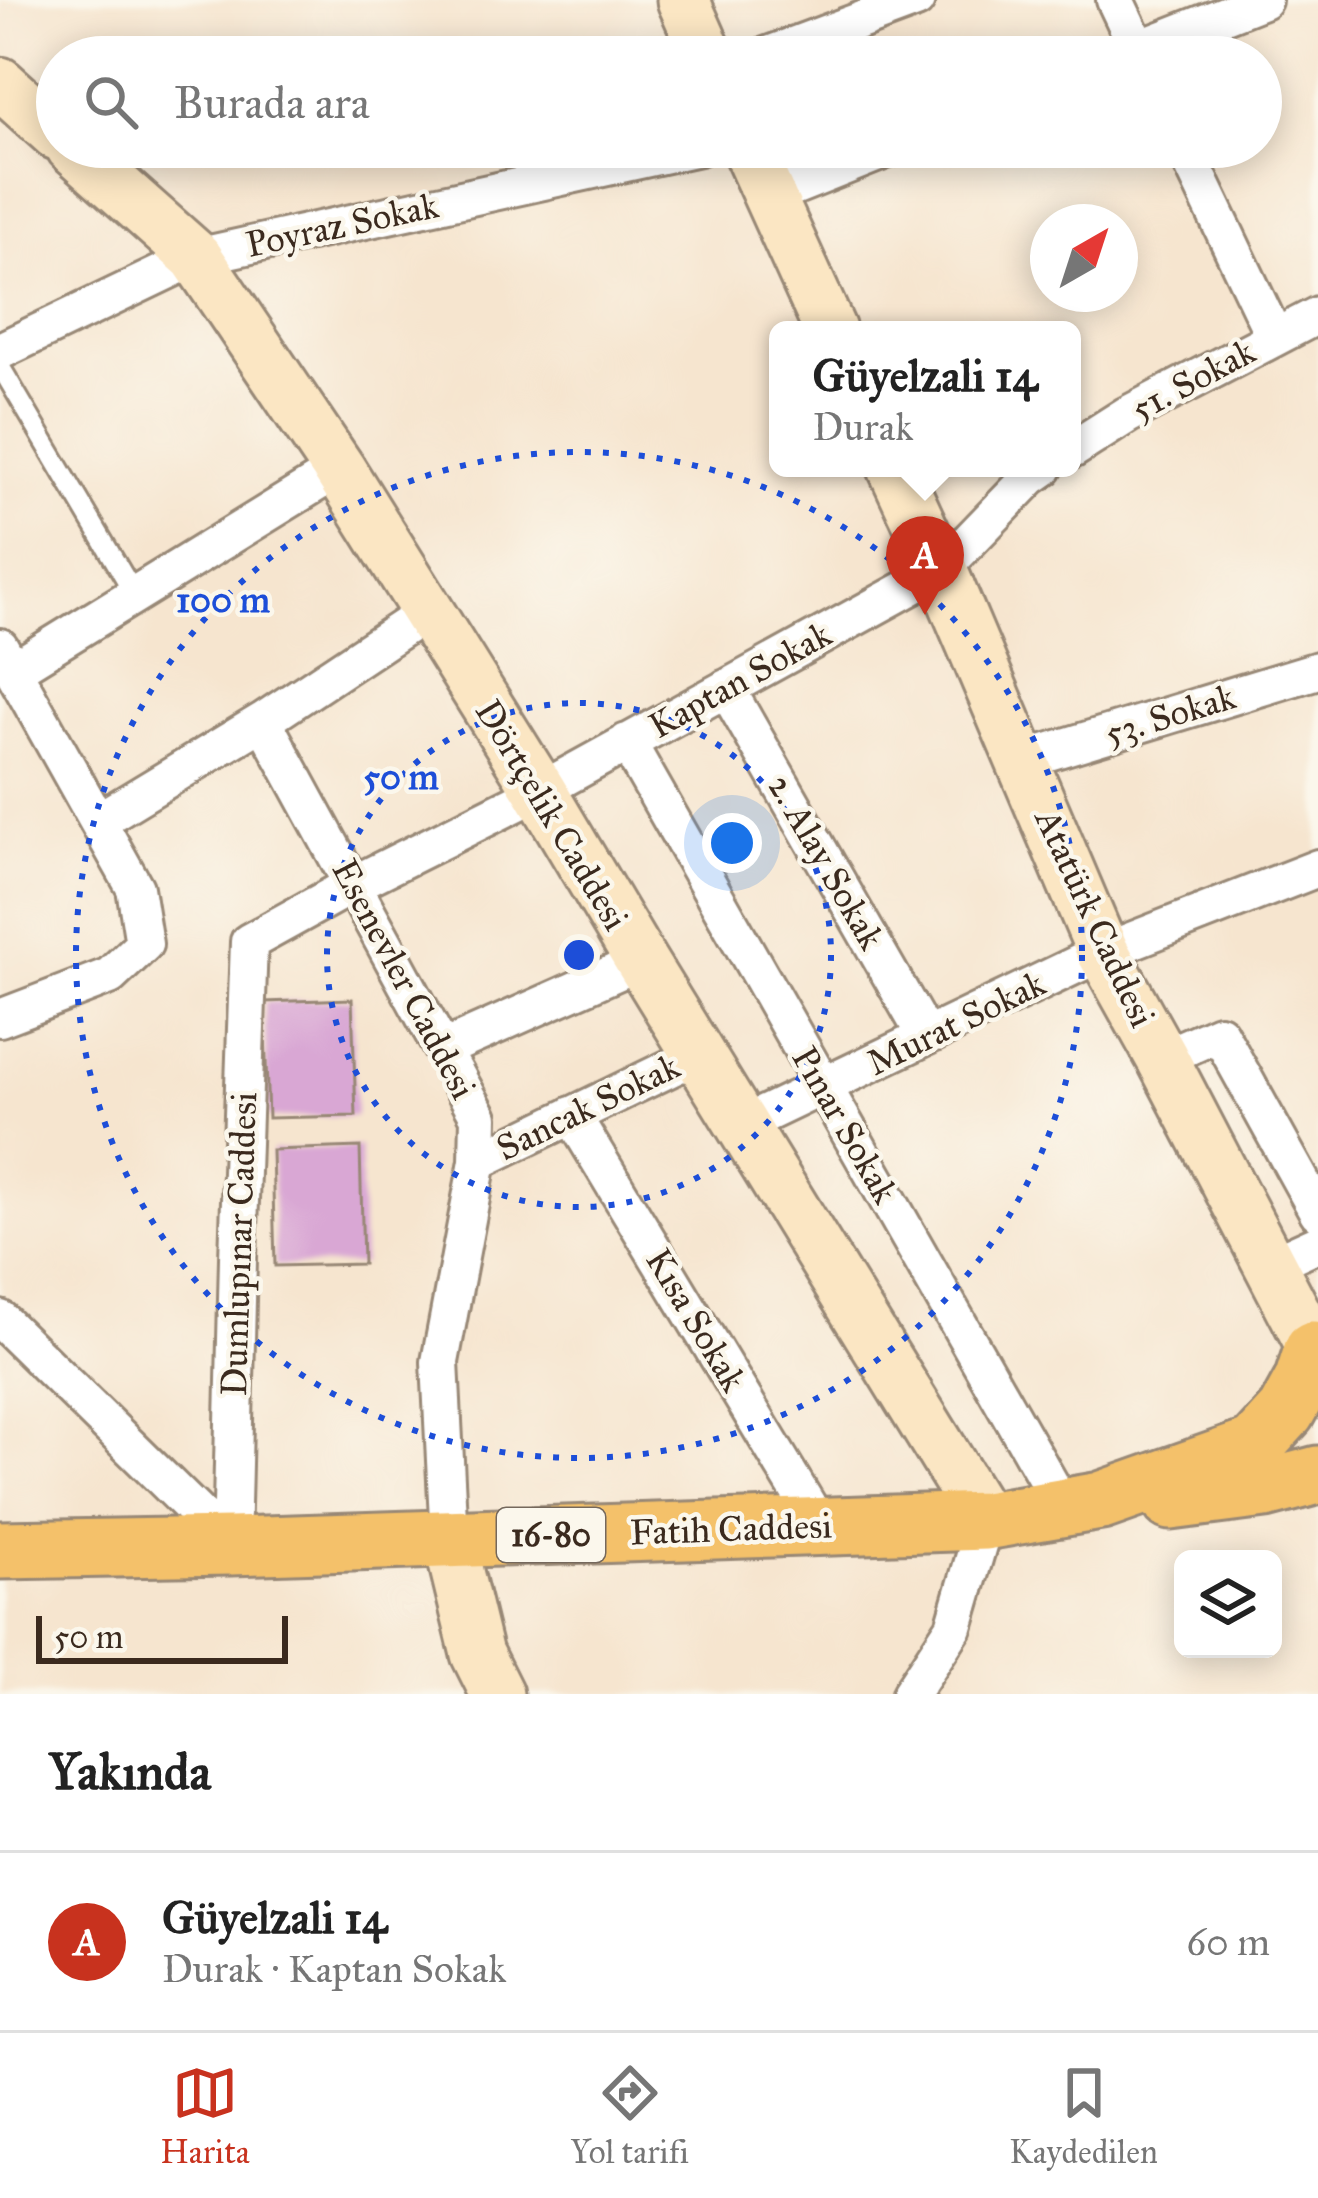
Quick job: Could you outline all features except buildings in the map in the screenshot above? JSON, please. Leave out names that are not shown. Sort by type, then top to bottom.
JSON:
[{"type":"main road","points":[[1254,1447],[1286,1412],[1316,1353]]},
{"type":"main road","name":"Fatih Caddesi","points":[[1082,1504],[1318,1430]]},
{"type":"main road","name":"Fatih Caddesi","points":[[0,1550],[985,1520],[1082,1504],[1185,1501],[1318,1475]]},
{"type":"street","points":[[682,0],[698,36]]},
{"type":"street","points":[[819,36],[916,0]]},
{"type":"street","points":[[1115,0],[1126,36]]},
{"type":"street","points":[[1176,36],[1263,0]]},
{"type":"street","points":[[0,83],[36,115]]},
{"type":"street","name":"Dörtçelik Caddesi","points":[[96,168],[196,257],[339,469],[985,1520]]},
{"type":"street","name":"Poyraz Sokak","points":[[0,351],[196,257],[603,168]]},
{"type":"street","points":[[756,168],[826,321]]},
{"type":"street","points":[[768,197],[840,168]]},
{"type":"street","points":[[1194,168],[1274,336]]},
{"type":"street","name":"51. Sokak","points":[[1081,444],[1127,415],[1318,315]]},
{"type":"street","points":[[0,1018],[110,976],[144,944],[135,888],[7,659],[135,595],[339,469]]},
{"type":"street","name":"Atatürk Caddesi","points":[[898,477],[1103,952],[1316,1353]]},
{"type":"street","points":[[941,570],[1031,477]]},
{"type":"street","name":"Kaptan Sokak","points":[[250,942],[540,791],[941,570]]},
{"type":"street","points":[[98,821],[263,721],[428,611]]},
{"type":"street","name":"53. Sokak","points":[[1022,760],[1318,670]]},
{"type":"street","name":"2. Alay Sokak","points":[[726,688],[926,1036]]},
{"type":"street","name":"Esenevler Caddesi","points":[[263,721],[479,1117],[478,1161],[440,1362],[449,1539]]},
{"type":"street","name":"Pınar Sokak","points":[[627,742],[824,1086],[1082,1504]]},
{"type":"street","name":"Murat Sokak","points":[[744,1124],[1103,952],[1318,868]]},
{"type":"street","name":"Dumlupınar Caddesi","points":[[231,1546],[250,942]]},
{"type":"street","points":[[442,1049],[641,961]]},
{"type":"street","points":[[1162,1058],[1220,1034],[1318,1212]]},
{"type":"street","name":"Sancak Sokak","points":[[478,1161],[699,1054]]},
{"type":"street","name":"Kısa Sokak","points":[[572,1115],[820,1526]]},
{"type":"street","points":[[1272,1264],[1318,1243]]},
{"type":"street","points":[[0,1319],[231,1546]]},
{"type":"street","points":[[910,1694],[954,1627],[985,1520]]},
{"type":"street","points":[[449,1539],[478,1654],[497,1694]]},
{"type":"lane","points":[[0,366],[135,595]]},
{"type":"place","name":"Güyelzali 14","points":[[925,615]]}]
